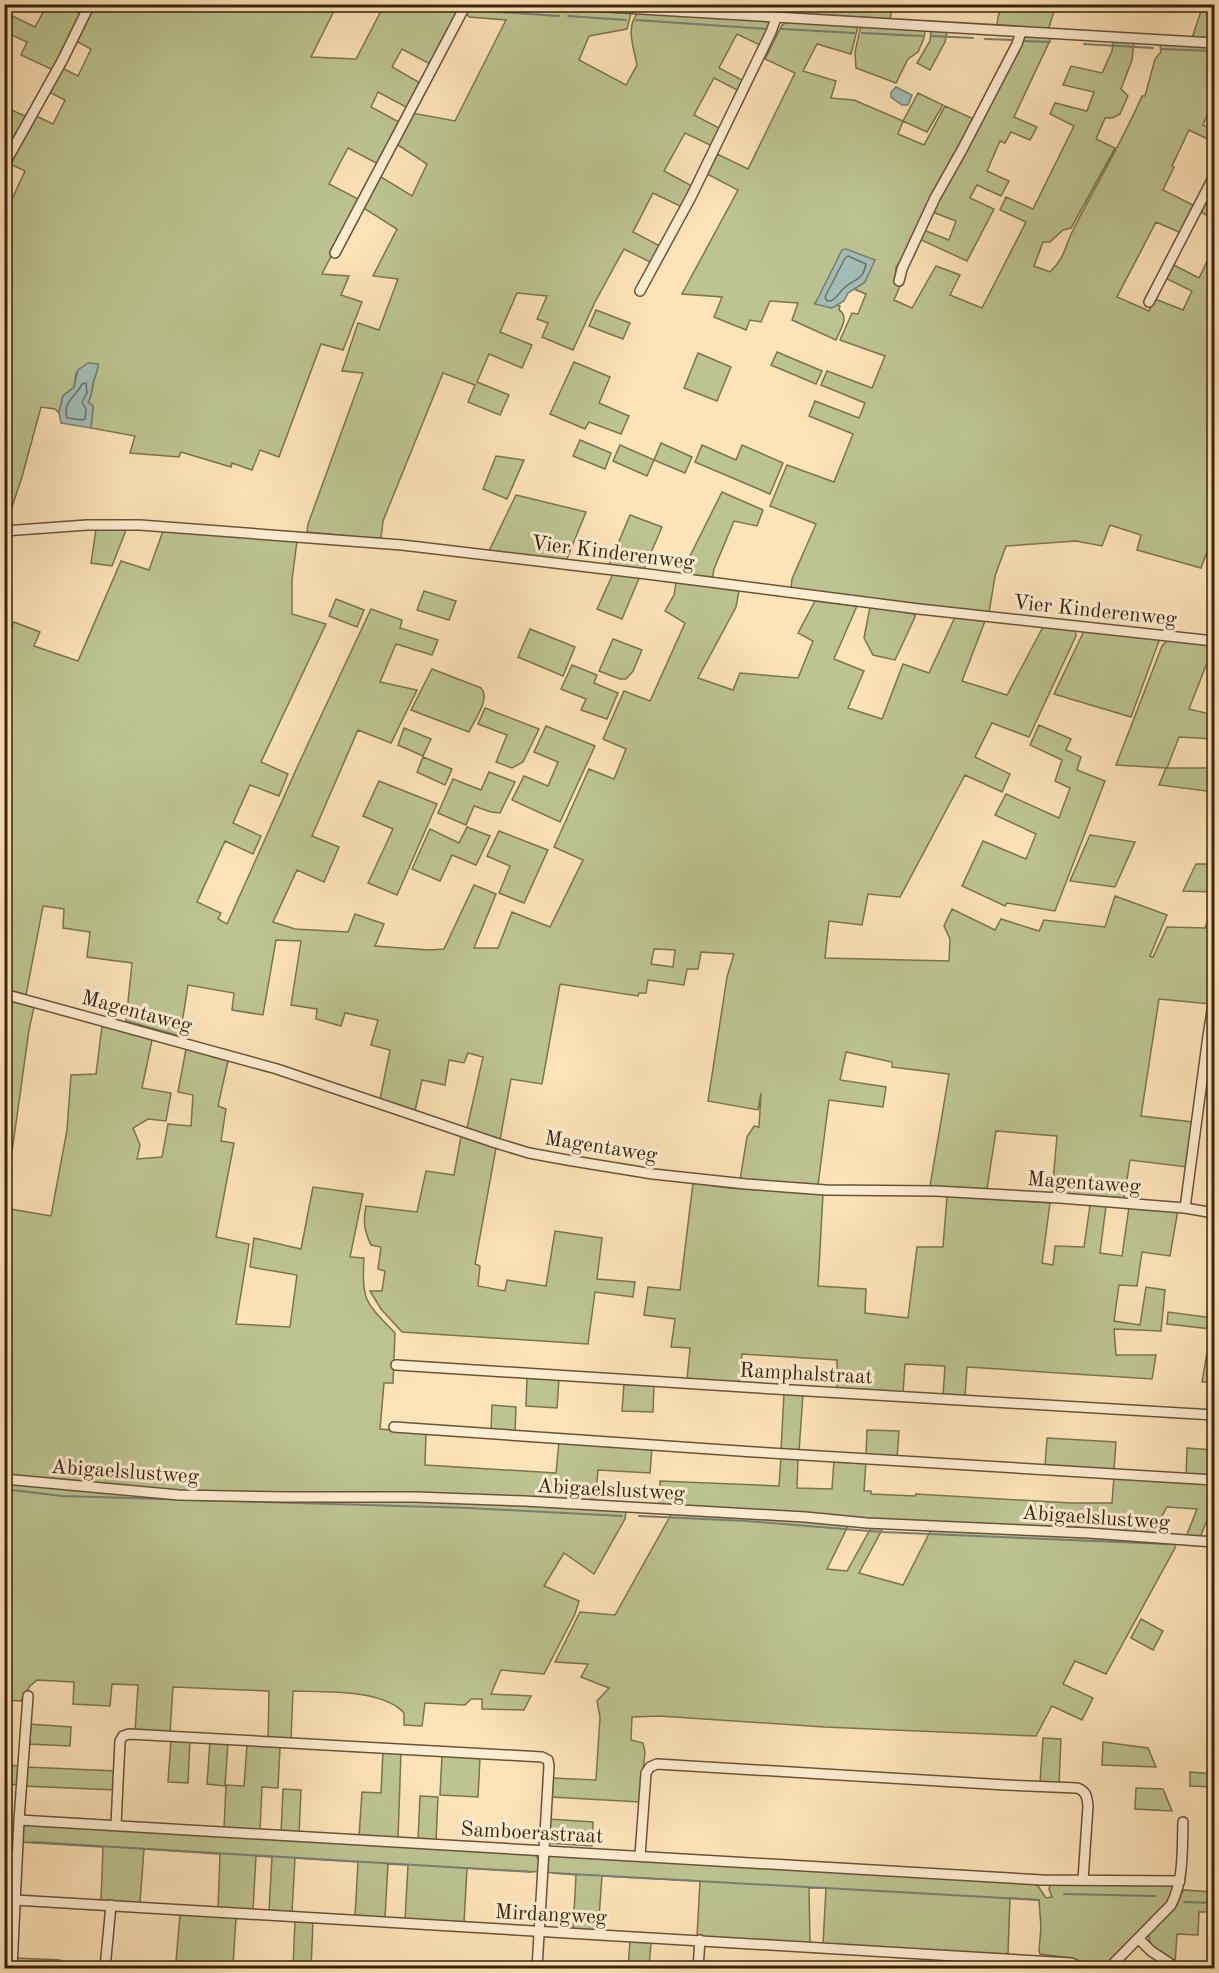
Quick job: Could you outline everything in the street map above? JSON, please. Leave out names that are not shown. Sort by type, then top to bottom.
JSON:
[{"type":"street","points":[[4,165],[62,61],[90,4]]},
{"type":"street","points":[[335,253],[464,4]]},
{"type":"street","points":[[556,4],[1215,43]]},
{"type":"street","points":[[640,291],[691,197],[776,18]]},
{"type":"street","points":[[899,281],[902,269],[930,207],[1017,44],[1021,32]]},
{"type":"street","points":[[1149,302],[1215,176]]},
{"type":"street","name":"Vier Kinderenweg","points":[[4,531],[87,525],[140,525],[402,545],[919,609],[1215,641]]},
{"type":"street","name":"Magentaweg","points":[[4,994],[277,1069],[496,1143],[529,1153],[567,1160],[653,1174],[746,1184],[826,1190],[974,1193],[1185,1208],[1215,1213]]},
{"type":"street","points":[[1185,1208],[1215,998]]},
{"type":"street","name":"Ramphalstraat","points":[[396,1365],[1215,1415]]},
{"type":"street","points":[[394,1427],[1215,1480]]},
{"type":"street","name":"Abigaelslustweg","points":[[4,1479],[179,1495],[415,1497],[524,1501],[1215,1542]]},
{"type":"street","points":[[12,1968],[28,1696]]},
{"type":"street","points":[[116,1825],[120,1741],[123,1736],[129,1734],[542,1757],[548,1760],[549,1766],[537,1968]]},
{"type":"street","points":[[640,1856],[646,1773],[650,1767],[657,1764],[1077,1788],[1084,1791],[1089,1806],[1083,1880]]},
{"type":"street","name":"Samboerastraat","points":[[19,1820],[1042,1880],[1180,1881]]},
{"type":"street","points":[[1108,1968],[1171,1905],[1179,1888],[1183,1822]]},
{"type":"street","points":[[4,1856],[17,1857]]},
{"type":"street","name":"Mirdangweg","points":[[15,1900],[700,1940],[988,1963],[1071,1963],[1083,1968]]},
{"type":"street","points":[[105,1968],[111,1905]]},
{"type":"street","points":[[1139,1939],[1151,1951],[1177,1968]]},
{"type":"street","points":[[698,1968],[700,1940]]},
{"type":"green space","points":[[460,4],[462,8],[432,65],[402,49],[392,67],[422,84],[408,108],[378,92],[371,107],[401,123],[378,164],[348,148],[329,184],[360,200],[322,274],[349,276],[341,295],[362,302],[343,350],[321,344],[279,457],[260,450],[252,470],[232,463],[231,467],[181,452],[179,457],[130,453],[135,436],[91,428],[93,406],[88,402],[98,364],[76,373],[74,387],[63,396],[59,413],[55,409],[41,407],[9,516],[9,527],[5,528],[4,196],[12,199],[25,171],[8,163],[34,115],[53,124],[65,100],[47,91],[60,67],[78,76],[91,49],[74,40],[93,5],[344,5],[342,9],[335,9],[311,57],[356,59],[381,11],[349,8],[348,5]]},
{"type":"green space","points":[[737,4],[892,5],[890,21],[740,11]]},
{"type":"green space","points":[[47,5],[62,5],[82,14],[53,70],[21,55],[27,42],[5,32],[6,13],[35,27]]},
{"type":"green space","points":[[472,5],[631,13],[627,29],[589,36],[579,60],[626,85],[637,65],[631,31],[634,18],[638,13],[772,21],[764,47],[737,34],[719,68],[746,82],[741,92],[714,78],[694,115],[721,129],[712,146],[685,133],[664,171],[692,186],[682,207],[653,193],[633,232],[660,246],[652,263],[624,249],[595,302],[573,350],[542,337],[548,323],[537,319],[547,296],[517,293],[500,332],[532,345],[522,368],[489,354],[477,382],[509,395],[500,415],[468,402],[475,385],[443,373],[383,521],[381,539],[307,532],[363,373],[342,371],[358,323],[379,330],[398,279],[373,276],[397,229],[362,207],[378,175],[412,196],[427,164],[395,143],[412,113],[455,121],[506,20],[469,17],[466,13]]},
{"type":"green space","points":[[1002,5],[1056,5],[1047,29],[997,26]]},
{"type":"green space","points":[[1203,5],[1214,5],[1214,40],[1192,38]]},
{"type":"green space","points":[[788,22],[858,26],[851,54],[817,44],[803,71],[836,81],[831,98],[854,100],[903,121],[898,134],[924,145],[945,106],[976,120],[909,249],[896,267],[895,281],[900,286],[894,300],[912,308],[936,266],[960,275],[950,295],[982,308],[1026,222],[1000,210],[1006,197],[1033,209],[1074,126],[1050,114],[1055,103],[1087,111],[1094,92],[1063,85],[1071,66],[1102,73],[1112,51],[1113,41],[1134,42],[1132,60],[1121,89],[1128,96],[1120,114],[1112,118],[1105,118],[1096,139],[1115,148],[1071,228],[1063,230],[1050,242],[1043,242],[1034,266],[1050,272],[1062,256],[1142,96],[1145,96],[1155,59],[1161,52],[1160,45],[1214,47],[1214,100],[1203,125],[1214,131],[1214,142],[1189,130],[1163,190],[1195,206],[1181,233],[1156,222],[1117,297],[1149,311],[1155,299],[1183,310],[1192,291],[1165,278],[1172,264],[1199,278],[1214,247],[1214,533],[1201,568],[1137,550],[1141,535],[1110,525],[1102,546],[1076,541],[1006,546],[995,576],[989,613],[791,589],[792,579],[816,524],[770,506],[787,465],[834,482],[853,434],[809,416],[815,401],[859,418],[865,403],[821,385],[827,371],[872,388],[885,356],[840,340],[852,313],[858,314],[866,294],[854,289],[865,282],[815,303],[831,308],[840,306],[839,310],[844,320],[836,340],[792,320],[798,303],[770,301],[761,322],[750,320],[746,330],[714,317],[722,297],[682,294],[738,190],[707,174],[717,154],[748,169],[795,73],[765,59],[782,25]]},
{"type":"green space","points":[[863,26],[925,30],[918,52],[908,59],[896,83],[856,68],[855,52],[860,29]]},
{"type":"green space","points":[[931,31],[947,32],[945,42],[930,70],[917,63],[930,41]]},
{"type":"green space","points":[[1023,36],[1052,36],[1014,117],[1037,127],[1030,140],[1011,132],[1005,143],[1000,141],[987,171],[1009,181],[1001,196],[977,185],[970,198],[994,209],[967,261],[917,238],[921,229],[949,240],[956,221],[930,211]]},
{"type":"green space","points":[[918,93],[943,105],[927,132],[903,121]]},
{"type":"green space","points":[[5,107],[27,117],[5,158]]},
{"type":"green space","points":[[1214,184],[1214,219],[1199,211]]},
{"type":"green space","points":[[596,310],[630,323],[623,339],[589,326]]},
{"type":"green space","points":[[777,352],[822,371],[816,384],[771,365]]},
{"type":"green space","points":[[698,353],[731,367],[717,401],[684,388]]},
{"type":"green space","points":[[574,362],[610,377],[599,403],[629,416],[621,434],[589,422],[585,429],[550,414]]},
{"type":"green space","points":[[580,440],[611,453],[605,469],[573,456]]},
{"type":"green space","points":[[661,443],[692,457],[685,473],[654,460]]},
{"type":"green space","points":[[620,445],[654,460],[647,476],[613,461]]},
{"type":"green space","points":[[702,445],[736,460],[742,445],[783,463],[770,494],[695,462]]},
{"type":"green space","points":[[496,456],[524,460],[507,499],[483,489]]},
{"type":"green space","points":[[722,492],[763,510],[757,526],[734,521],[714,569],[712,580],[684,576],[686,564]]},
{"type":"green space","points":[[516,495],[586,512],[566,561],[489,551]]},
{"type":"green space","points":[[630,515],[662,527],[644,569],[609,565]]},
{"type":"green space","points":[[125,528],[112,566],[91,563],[96,529]]},
{"type":"green space","points":[[163,531],[297,541],[292,580],[292,614],[326,624],[261,762],[288,774],[279,796],[250,785],[233,823],[261,836],[253,854],[225,841],[197,902],[221,913],[218,919],[227,924],[371,609],[402,620],[400,628],[438,640],[432,655],[396,644],[380,682],[417,690],[391,743],[358,730],[312,836],[339,847],[324,882],[297,870],[273,922],[295,929],[348,932],[355,914],[384,924],[375,946],[429,950],[444,949],[474,885],[496,894],[474,948],[498,948],[512,912],[550,927],[583,860],[554,847],[589,769],[614,779],[626,749],[603,739],[624,691],[650,701],[685,623],[665,611],[674,595],[676,582],[739,591],[736,607],[698,678],[733,690],[740,673],[798,678],[813,641],[798,633],[815,601],[857,606],[834,659],[864,671],[848,708],[882,719],[903,664],[929,673],[955,617],[985,621],[962,681],[1007,695],[1043,627],[1075,630],[1076,636],[1029,737],[992,723],[975,757],[1010,774],[1002,792],[965,775],[900,897],[868,894],[862,925],[829,921],[825,958],[949,961],[950,939],[944,926],[952,909],[995,930],[1001,919],[1039,931],[1044,920],[1105,927],[1115,896],[1167,915],[1150,956],[1153,957],[1167,927],[1205,928],[1214,902],[1214,981],[1211,1004],[1159,999],[1141,1116],[1193,1122],[1187,1167],[1130,1160],[1124,1198],[1052,1193],[1057,1136],[996,1131],[987,1189],[930,1186],[949,1074],[892,1067],[892,1062],[846,1052],[840,1080],[886,1087],[883,1107],[829,1100],[818,1185],[740,1180],[747,1137],[754,1126],[759,1127],[761,1093],[758,1110],[708,1101],[727,977],[734,954],[701,952],[698,969],[687,969],[684,985],[648,980],[646,993],[639,993],[638,996],[560,984],[542,1084],[511,1079],[500,1140],[467,1128],[483,1057],[468,1053],[464,1063],[449,1060],[445,1085],[422,1080],[415,1111],[380,1099],[390,1050],[371,1045],[378,1020],[345,1013],[341,1026],[316,1019],[317,1009],[291,1005],[301,941],[276,940],[263,1015],[232,1010],[234,993],[188,985],[180,1036],[126,1021],[132,963],[87,957],[90,932],[63,928],[64,909],[43,906],[26,995],[5,989],[4,642],[14,622],[40,632],[34,646],[78,661],[121,561],[149,570]],"holes":[[[654,949],[675,950],[673,967],[651,964]]]},
{"type":"green space","points":[[615,574],[640,576],[622,619],[597,609]]},
{"type":"green space","points":[[424,591],[456,601],[449,620],[417,610]]},
{"type":"green space","points":[[336,599],[364,610],[357,627],[329,616]]},
{"type":"green space","points":[[870,607],[915,614],[895,660],[873,655],[864,638]]},
{"type":"green space","points":[[530,629],[575,647],[563,676],[518,657]]},
{"type":"green space","points":[[1084,631],[1156,638],[1159,641],[1131,717],[1054,694]]},
{"type":"green space","points":[[613,639],[642,650],[633,671],[626,679],[599,671]]},
{"type":"green space","points":[[1168,640],[1214,645],[1189,709],[1214,715],[1214,739],[1179,737],[1167,768],[1214,768],[1214,792],[1159,785],[1166,768],[1116,765],[1162,646]]},
{"type":"green space","points":[[572,665],[597,675],[594,683],[618,693],[607,719],[581,710],[586,699],[561,689]]},
{"type":"green space","points":[[432,669],[481,688],[484,693],[481,710],[469,732],[411,710]]},
{"type":"green space","points":[[485,708],[539,729],[523,762],[512,768],[496,762],[507,735],[478,724]]},
{"type":"green space","points":[[1039,725],[1071,739],[1066,750],[1081,757],[1077,770],[1105,781],[1055,911],[1007,903],[1005,906],[962,886],[983,841],[1026,859],[1036,834],[995,815],[1006,794],[1059,818],[1070,788],[1055,781],[1062,760],[1030,745]]},
{"type":"green space","points":[[546,726],[595,746],[560,822],[512,800],[524,776],[548,786],[558,762],[534,752]]},
{"type":"green space","points":[[404,728],[431,739],[423,756],[398,745]]},
{"type":"green space","points":[[423,757],[452,769],[445,785],[417,772]]},
{"type":"green space","points":[[489,772],[515,782],[500,813],[474,806],[466,825],[438,813],[453,779],[481,790]]},
{"type":"green space","points":[[379,781],[437,804],[397,895],[368,883],[393,829],[363,816]]},
{"type":"green space","points":[[467,827],[490,836],[476,865],[452,855],[440,881],[412,869],[430,829],[459,843]]},
{"type":"green space","points":[[499,831],[548,850],[524,903],[499,893],[510,866],[487,856]]},
{"type":"green space","points":[[1090,835],[1135,842],[1115,887],[1070,881]]},
{"type":"green space","points":[[1196,864],[1214,864],[1214,892],[1183,891]]},
{"type":"green space","points":[[5,999],[34,1007],[5,1202]]},
{"type":"green space","points":[[102,1026],[152,1040],[142,1088],[171,1093],[166,1121],[148,1119],[133,1128],[140,1145],[137,1159],[162,1157],[168,1124],[191,1126],[193,1095],[178,1092],[186,1049],[228,1061],[218,1106],[226,1109],[221,1141],[234,1143],[216,1237],[249,1244],[236,1324],[290,1327],[297,1275],[250,1267],[254,1238],[301,1249],[313,1187],[363,1194],[350,1257],[364,1258],[364,1284],[367,1300],[377,1315],[395,1333],[393,1383],[384,1383],[380,1429],[426,1433],[425,1465],[556,1473],[559,1442],[652,1448],[650,1473],[598,1470],[595,1504],[179,1492],[5,1475],[4,1208],[51,1216],[67,1130],[71,1075],[96,1074]]},
{"type":"green space","points":[[461,1136],[496,1148],[475,1264],[480,1266],[478,1286],[505,1291],[507,1280],[546,1286],[555,1231],[602,1238],[597,1279],[635,1282],[633,1297],[595,1292],[588,1344],[402,1332],[381,1309],[370,1291],[382,1291],[385,1271],[378,1269],[381,1247],[371,1245],[367,1235],[364,1221],[366,1206],[417,1212],[426,1171],[454,1175]]},
{"type":"green space","points":[[693,1183],[729,1188],[823,1194],[818,1286],[866,1289],[865,1313],[908,1318],[917,1247],[943,1247],[947,1196],[1050,1203],[1042,1263],[1053,1265],[1055,1246],[1084,1247],[1090,1205],[1106,1206],[1100,1253],[1122,1256],[1129,1207],[1178,1210],[1170,1256],[1142,1252],[1137,1286],[1119,1285],[1114,1321],[1140,1325],[1146,1287],[1165,1290],[1161,1331],[1114,1329],[1116,1355],[1156,1355],[1152,1379],[967,1367],[965,1397],[943,1395],[945,1366],[905,1364],[903,1393],[837,1388],[837,1360],[742,1354],[739,1384],[687,1380],[690,1348],[671,1347],[675,1319],[644,1315],[648,1287],[680,1290]]},
{"type":"green space","points":[[1214,1311],[1214,1382],[1202,1382],[1211,1329],[1167,1324],[1168,1312],[1213,1318]]},
{"type":"green space","points":[[527,1377],[559,1379],[557,1408],[526,1406]]},
{"type":"green space","points":[[624,1383],[654,1384],[653,1412],[622,1411]]},
{"type":"green space","points":[[784,1393],[803,1394],[799,1452],[781,1451]]},
{"type":"green space","points":[[492,1405],[516,1407],[515,1433],[491,1431]]},
{"type":"green space","points":[[867,1430],[899,1431],[897,1459],[866,1457]]},
{"type":"green space","points":[[1047,1438],[1116,1442],[1114,1470],[1045,1466]]},
{"type":"green space","points":[[1187,1448],[1214,1450],[1214,1478],[1186,1476]]},
{"type":"green space","points":[[781,1457],[798,1458],[797,1488],[832,1489],[834,1460],[866,1461],[864,1491],[871,1491],[871,1494],[1112,1503],[1114,1476],[1214,1482],[1214,1509],[1200,1537],[1186,1537],[1197,1509],[1167,1507],[1151,1536],[659,1507],[660,1481],[779,1486]]},
{"type":"green space","points":[[4,1481],[60,1487],[414,1500],[626,1511],[625,1519],[594,1574],[564,1553],[544,1586],[579,1601],[575,1614],[544,1674],[501,1670],[491,1694],[531,1696],[524,1710],[482,1709],[482,1699],[471,1699],[465,1705],[425,1703],[422,1726],[404,1725],[404,1713],[394,1705],[382,1700],[352,1693],[293,1691],[291,1740],[268,1738],[269,1691],[173,1687],[170,1733],[135,1732],[138,1685],[112,1684],[110,1706],[73,1704],[74,1682],[37,1680],[30,1686],[21,1701],[5,1700]]},
{"type":"green space","points":[[672,1513],[849,1524],[827,1569],[847,1571],[872,1526],[884,1526],[859,1573],[903,1585],[932,1528],[1175,1542],[1175,1548],[1106,1674],[1075,1661],[1063,1684],[1093,1698],[1082,1720],[1052,1706],[1036,1736],[824,1727],[659,1716],[632,1717],[631,1740],[643,1743],[645,1752],[640,1802],[551,1797],[552,1778],[596,1780],[600,1717],[597,1701],[609,1688],[581,1677],[588,1664],[555,1662],[580,1612],[615,1615]]},
{"type":"green space","points":[[1141,1619],[1163,1631],[1153,1650],[1131,1638]]},
{"type":"green space","points":[[29,1724],[71,1727],[70,1746],[28,1744]]},
{"type":"green space","points":[[1043,1738],[1061,1739],[1059,1784],[1040,1783]]},
{"type":"green space","points":[[171,1739],[190,1740],[188,1783],[168,1782]]},
{"type":"green space","points":[[210,1741],[228,1742],[225,1786],[207,1784]]},
{"type":"green space","points":[[1103,1742],[1148,1748],[1156,1767],[1102,1765]]},
{"type":"green space","points":[[247,1745],[280,1747],[278,1788],[262,1787],[260,1830],[224,1828],[226,1785],[244,1786]]},
{"type":"green space","points":[[383,1751],[401,1752],[398,1839],[359,1837],[362,1792],[381,1793]]},
{"type":"green space","points":[[442,1755],[480,1757],[478,1797],[440,1795]]},
{"type":"green space","points":[[4,1765],[21,1766],[19,1785],[5,1784]]},
{"type":"green space","points":[[26,1767],[116,1771],[115,1790],[24,1786]]},
{"type":"green space","points":[[1190,1772],[1214,1774],[1214,1787],[1190,1786]]},
{"type":"green space","points":[[1136,1788],[1163,1789],[1172,1811],[1135,1809]]},
{"type":"green space","points":[[283,1789],[301,1790],[299,1834],[281,1833]]},
{"type":"green space","points":[[420,1796],[438,1797],[436,1841],[418,1840]]},
{"type":"green space","points":[[548,1819],[593,1822],[592,1846],[547,1843]]},
{"type":"green space","points":[[26,1824],[531,1853],[536,1855],[539,1861],[538,1872],[467,1868],[464,1923],[405,1920],[408,1865],[388,1864],[385,1918],[355,1917],[358,1862],[295,1858],[292,1912],[269,1911],[272,1857],[256,1856],[253,1910],[218,1908],[220,1854],[144,1849],[140,1903],[101,1901],[103,1847],[20,1842],[23,1827]]},
{"type":"green space","points":[[549,1855],[1033,1883],[1038,1886],[1046,1898],[1052,1897],[1049,1889],[1054,1882],[1175,1884],[1167,1905],[1103,1968],[1088,1968],[1071,1958],[1040,1954],[1039,1900],[1010,1898],[1008,1953],[999,1956],[823,1945],[826,1888],[809,1888],[810,1943],[697,1937],[700,1881],[602,1876],[598,1932],[573,1930],[576,1875],[544,1872],[546,1857]]},
{"type":"green space","points":[[1184,1890],[1214,1892],[1214,1912],[1199,1912],[1198,1935],[1177,1934],[1175,1964],[1151,1945],[1148,1934]]},
{"type":"green space","points":[[180,1914],[236,1918],[233,1965],[176,1961]]},
{"type":"green space","points":[[295,1921],[313,1922],[311,1968],[293,1968]]},
{"type":"green space","points":[[630,1941],[651,1943],[649,1968],[628,1968]]},
{"type":"green space","points":[[15,1958],[60,1960],[59,1968],[14,1968]]},
{"type":"water","points":[[896,87],[912,95],[908,105],[902,105],[891,97],[891,92]]},
{"type":"water","points":[[846,249],[875,260],[865,282],[848,293],[844,301],[832,308],[815,304],[842,250]]},
{"type":"water","points":[[88,363],[98,364],[88,402],[93,406],[91,428],[61,423],[59,413],[63,396],[74,387],[78,370]]},
{"type":"waterway","points":[[397,4],[460,9]]},
{"type":"waterway","points":[[469,10],[559,16]]},
{"type":"waterway","points":[[568,16],[626,20]]},
{"type":"waterway","points":[[636,20],[768,29]]},
{"type":"waterway","points":[[782,29],[854,33]]},
{"type":"waterway","points":[[862,33],[922,36]]},
{"type":"waterway","points":[[931,36],[973,38]]},
{"type":"waterway","points":[[985,39],[1014,40]]},
{"type":"waterway","points":[[1022,41],[1050,42]]},
{"type":"waterway","points":[[1084,44],[1153,48]]},
{"type":"waterway","points":[[1161,49],[1214,51]]},
{"type":"waterway","points":[[4,1489],[62,1496],[469,1508],[622,1516]]},
{"type":"waterway","points":[[639,1516],[746,1521],[882,1532],[1167,1544]]},
{"type":"waterway","points":[[1188,1545],[1206,1546]]},
{"type":"waterway","points":[[32,1842],[531,1872]]},
{"type":"waterway","points":[[553,1873],[1039,1900]]},
{"type":"waterway","points":[[1064,1894],[1155,1896]]},
{"type":"waterway","points":[[1184,1902],[1214,1903]]}]
